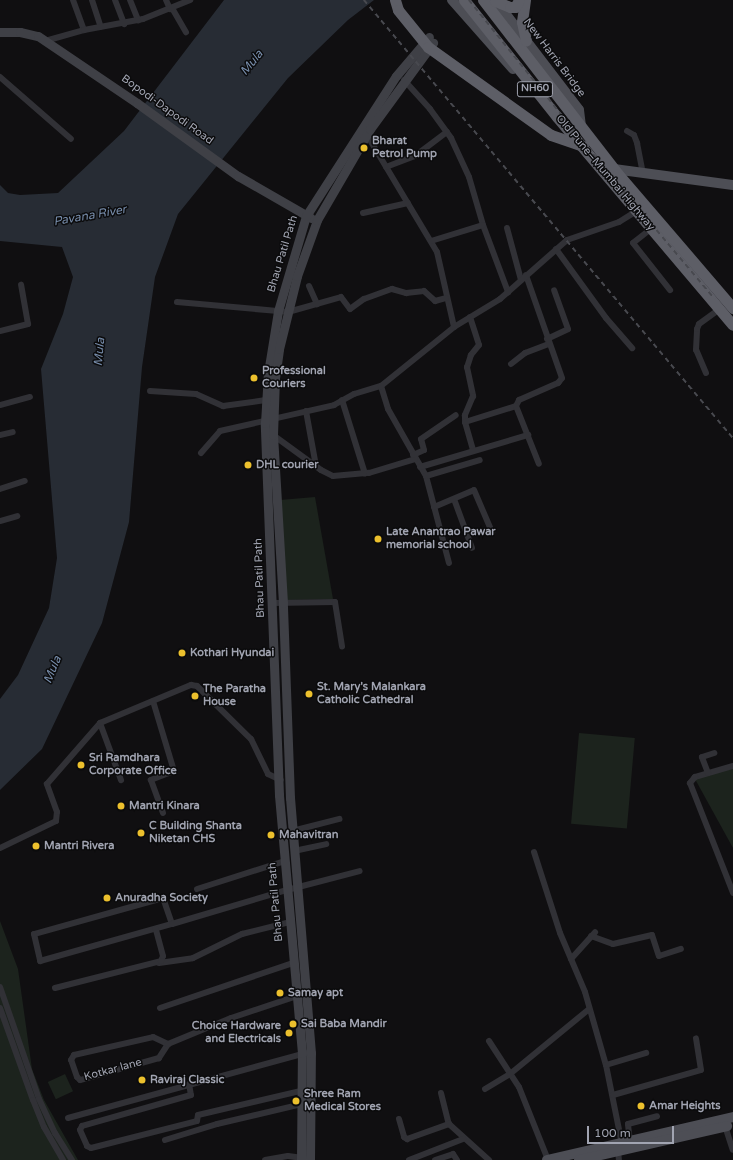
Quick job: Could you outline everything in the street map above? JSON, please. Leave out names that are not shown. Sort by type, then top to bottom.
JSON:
[{"type":"highway","points":[[395,0],[398,10],[430,44],[537,126],[551,135],[583,146]]},
{"type":"highway","points":[[402,0],[403,7],[430,44]]},
{"type":"highway","name":"Old Pune–Mumbai Highway","points":[[456,0],[528,80],[583,146],[610,171]]},
{"type":"highway","name":"Old Pune–Mumbai Highway","points":[[483,0],[581,126],[610,171],[640,208],[652,228],[733,325]]},
{"type":"highway","points":[[495,0],[510,7],[515,7],[519,0]]},
{"type":"highway","points":[[525,0],[522,22],[526,41]]},
{"type":"highway","points":[[537,126],[552,124],[557,116]]},
{"type":"highway","name":"NH60","points":[[640,208],[733,308]]},
{"type":"main road","name":"New Harris Bridge","points":[[495,0],[578,110],[581,126]]},
{"type":"main road","name":"Bopodi-Dapodi Road","points":[[0,32],[20,32],[45,41],[137,102],[238,176],[306,216],[317,220]]},
{"type":"main road","name":"Bhau Patil Path","points":[[306,1053],[296,996],[279,780],[269,419],[276,371],[288,312],[305,250],[317,220],[367,135],[430,44]]},
{"type":"main road","name":"Bhau Patil Path","points":[[305,1159],[306,995],[292,831],[283,603],[272,435],[266,400],[268,373],[278,311],[306,216],[396,76],[430,44]]},
{"type":"main road","points":[[610,171],[643,173],[668,178],[733,185]]},
{"type":"main road","name":"Bhau Patil Path","points":[[306,1090],[302,1104],[306,1117]]},
{"type":"main road","points":[[548,1160],[622,1149],[733,1117]]},
{"type":"main road","points":[[579,1160],[729,1125]]},
{"type":"street","points":[[73,0],[84,30]]},
{"type":"street","points":[[92,0],[101,27]]},
{"type":"street","points":[[115,0],[124,24]]},
{"type":"street","points":[[130,0],[138,20]]},
{"type":"street","points":[[166,0],[186,32]]},
{"type":"street","points":[[45,41],[84,30],[124,24],[171,9],[190,0]]},
{"type":"street","points":[[0,77],[71,139]]},
{"type":"street","points":[[404,80],[446,132],[469,177],[483,225],[508,292]]},
{"type":"street","points":[[627,131],[634,135],[643,173]]},
{"type":"street","points":[[386,167],[415,156],[446,132]]},
{"type":"street","points":[[367,135],[437,252],[446,298],[454,327]]},
{"type":"street","points":[[363,213],[408,203]]},
{"type":"street","points":[[201,454],[220,431],[306,411],[382,386],[454,327],[508,292],[556,249],[571,238],[619,222],[640,208]]},
{"type":"street","points":[[431,241],[483,225]]},
{"type":"street","points":[[507,228],[521,280]]},
{"type":"street","points":[[652,228],[633,243],[670,290]]},
{"type":"street","points":[[556,249],[606,318],[632,348]]},
{"type":"street","points":[[465,422],[516,406],[524,397],[562,380],[526,275]]},
{"type":"street","points":[[0,331],[28,324],[22,285]]},
{"type":"street","points":[[309,286],[317,304]]},
{"type":"street","points":[[177,302],[288,312],[340,297],[350,309],[364,299],[392,289],[406,293],[424,291],[435,300],[446,298]]},
{"type":"street","points":[[511,364],[525,353],[568,330],[554,290]]},
{"type":"street","points":[[706,373],[696,350],[697,329],[699,324],[720,309]]},
{"type":"street","points":[[470,317],[479,345],[471,356],[467,367],[473,396],[465,415],[465,422],[473,450]]},
{"type":"street","points":[[382,386],[388,409],[420,468],[426,476],[449,562]]},
{"type":"street","points":[[150,391],[196,394],[223,406],[266,400]]},
{"type":"street","points":[[0,405],[30,398]]},
{"type":"street","points":[[342,400],[365,474]]},
{"type":"street","points":[[516,406],[538,464]]},
{"type":"street","points":[[306,411],[316,466]]},
{"type":"street","points":[[272,435],[333,476],[365,474],[414,457],[424,450],[421,439],[456,415]]},
{"type":"street","points":[[0,435],[12,432]]},
{"type":"street","points":[[420,468],[473,450],[528,435]]},
{"type":"street","points":[[426,476],[480,460]]},
{"type":"street","points":[[0,489],[25,481]]},
{"type":"street","points":[[434,507],[474,490],[492,532]]},
{"type":"street","points":[[454,499],[472,548]]},
{"type":"street","points":[[0,521],[17,516]]},
{"type":"street","points":[[273,603],[335,602],[342,646]]},
{"type":"street","points":[[0,848],[56,821],[56,812],[47,784],[100,723],[191,685],[197,686],[251,739],[268,774],[279,780],[289,780]]},
{"type":"street","points":[[153,701],[174,771],[151,780],[163,813]]},
{"type":"street","points":[[100,723],[121,780]]},
{"type":"street","points":[[708,773],[702,757],[714,753]]},
{"type":"street","points":[[733,766],[692,779],[690,786],[733,893]]},
{"type":"street","points":[[292,831],[339,819]]},
{"type":"street","points":[[294,852],[326,844]]},
{"type":"street","points":[[534,852],[560,934],[572,959],[606,1064],[622,1149]]},
{"type":"street","points":[[197,889],[285,861]]},
{"type":"street","points":[[172,924],[163,898],[34,934],[40,961],[156,929],[297,887],[360,871]]},
{"type":"street","points":[[55,988],[158,963],[194,958],[242,934],[290,922]]},
{"type":"street","points":[[156,929],[163,956],[158,963]]},
{"type":"street","points":[[572,959],[593,934],[614,944],[652,935],[659,956],[681,949]]},
{"type":"street","points":[[160,1008],[293,963]]},
{"type":"street","points":[[0,987],[39,1100],[55,1134],[72,1160]]},
{"type":"street","name":"Kotkar lane","points":[[168,1044],[153,1037],[74,1055],[71,1060],[77,1077],[80,1080],[159,1058],[168,1044],[231,1018],[296,996],[306,995]]},
{"type":"street","points":[[0,1008],[33,1100],[44,1126],[63,1160]]},
{"type":"street","points":[[485,1089],[510,1074],[589,1010]]},
{"type":"street","points":[[613,1095],[701,1070],[702,1066],[696,1038]]},
{"type":"street","points":[[489,1041],[510,1074],[531,1114],[548,1160]]},
{"type":"street","points":[[68,1118],[306,1053]]},
{"type":"street","points":[[606,1064],[646,1053]]},
{"type":"street","points":[[189,1084],[190,1095],[82,1126],[80,1130],[87,1146],[91,1148],[197,1120],[198,1115],[306,1090]]},
{"type":"street","points":[[441,1093],[449,1124],[463,1139],[489,1160]]},
{"type":"street","points":[[165,1140],[217,1124],[302,1104]]},
{"type":"street","points":[[622,1149],[628,1124],[657,1116]]},
{"type":"street","points":[[399,1119],[404,1137],[407,1139],[449,1124]]},
{"type":"street","points":[[729,1125],[733,1150]]},
{"type":"street","points":[[409,1160],[426,1157],[463,1139]]},
{"type":"street","points":[[435,1160],[453,1154],[457,1160]]},
{"type":"street","points":[[265,1160],[288,1156],[305,1159]]},
{"type":"shaded area","points":[[315,497],[333,599],[286,600],[280,500]]},
{"type":"shaded area","points":[[579,733],[635,738],[627,829],[571,824]]},
{"type":"shaded area","points":[[733,766],[733,848],[695,779]]},
{"type":"shaded area","points":[[0,921],[18,969],[32,1069],[44,1100],[78,1160],[0,1160]]},
{"type":"shaded area","points":[[65,1074],[73,1091],[56,1099],[48,1082]]},
{"type":"water","points":[[224,0],[374,0],[348,20],[288,78],[178,214],[155,277],[142,367],[129,522],[102,623],[42,749],[0,790],[0,699],[18,675],[49,608],[57,558],[41,369],[63,314],[73,277],[62,247],[0,241],[0,185],[8,193],[20,195],[58,193],[124,131]]},
{"type":"railway","points":[[364,0],[733,438]]},
{"type":"railway","points":[[469,0],[616,182],[715,299]]},
{"type":"place","name":"Bharat Petrol Pump","points":[[364,148]]},
{"type":"place","name":"Professional Couriers","points":[[254,378]]},
{"type":"place","name":"DHL courier","points":[[248,465]]},
{"type":"place","name":"Late Anantrao Pawar memorial school","points":[[378,539]]},
{"type":"place","name":"Kothari Hyundai","points":[[182,653]]},
{"type":"place","name":"St. Mary's Malankara Catholic Cathedral","points":[[309,694]]},
{"type":"place","name":"The Paratha House","points":[[195,696]]},
{"type":"place","name":"Sri Ramdhara Corporate Office","points":[[81,765]]},
{"type":"place","name":"Mantri Kinara","points":[[121,806]]},
{"type":"place","name":"C Building Shanta Niketan CHS","points":[[141,833]]},
{"type":"place","name":"Mahavitran","points":[[271,835]]},
{"type":"place","name":"Mantri Rivera","points":[[36,846]]},
{"type":"place","name":"Anuradha Society","points":[[107,898]]},
{"type":"place","name":"Samay apt","points":[[280,993]]},
{"type":"place","name":"Sai Baba Mandir","points":[[293,1024]]},
{"type":"place","name":"Choice Hardware and Electricals","points":[[289,1033]]},
{"type":"place","name":"Raviraj Classic","points":[[142,1080]]},
{"type":"place","name":"Shree Ram Medical Stores","points":[[296,1101]]},
{"type":"place","name":"Amar Heights","points":[[641,1106]]},
{"type":"water label","name":"Mula","points":[[252,63]]},
{"type":"water label","name":"Pavana River","points":[[90,216]]},
{"type":"water label","name":"Mula","points":[[100,352]]},
{"type":"water label","name":"Mula","points":[[53,670]]}]
